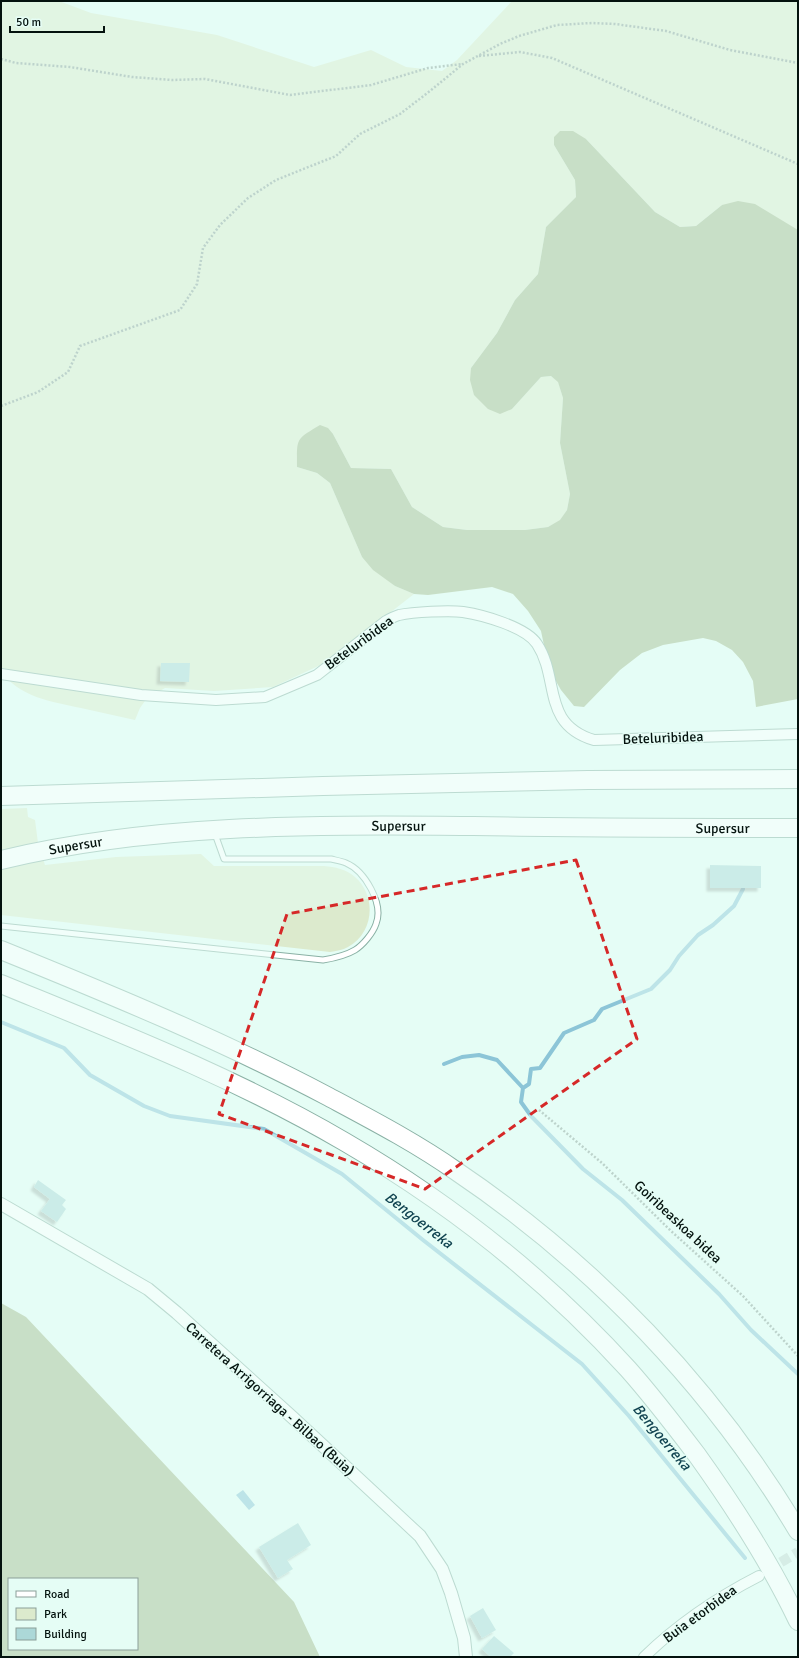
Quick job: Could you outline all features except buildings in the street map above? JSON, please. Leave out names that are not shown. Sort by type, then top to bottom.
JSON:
[{"type":"highway","points":[[1,796],[580,780],[798,778]]},
{"type":"highway","name":"Supersur","points":[[1,860],[38,851],[130,837],[214,829],[327,825],[798,828]]},
{"type":"highway","points":[[1,950],[109,995],[252,1058],[361,1114],[423,1149],[476,1185],[552,1243],[586,1272],[664,1350],[698,1389],[756,1466],[798,1532]]},
{"type":"highway","points":[[1,984],[174,1056],[291,1113],[391,1170],[457,1214],[508,1254],[556,1296],[612,1352],[675,1427],[721,1488],[749,1532],[770,1566],[798,1621]]},
{"type":"street","name":"Beteluribidea","points":[[1,674],[141,695],[216,700],[265,697],[317,674],[386,621],[399,615],[463,612],[501,622],[524,633],[536,643],[544,658],[556,708],[568,725],[580,736],[594,740],[798,734]]},
{"type":"street","name":"Carretera Arrigorriaga - Bilbao (Buia)","points":[[1,1204],[148,1290],[177,1313],[292,1417],[420,1536],[442,1569],[451,1593],[464,1638],[466,1657]]},
{"type":"street","name":"Buia etorbidea","points":[[644,1657],[682,1625],[713,1602],[738,1586],[759,1576]]},
{"type":"lane","points":[[1,926],[323,960],[341,957],[357,949],[369,937],[377,924],[378,911],[373,890],[363,876],[347,863],[331,859],[224,859],[214,829]]},
{"type":"path","points":[[1,406],[38,392],[68,372],[80,346],[180,310],[197,284],[203,248],[220,225],[248,198],[276,180],[336,156],[360,134],[400,114],[430,92],[463,64],[500,44],[536,30],[557,25],[592,23],[635,26],[666,31],[730,50],[798,63]]},
{"type":"path","points":[[476,56],[520,52],[552,58],[798,164]]},
{"type":"path","points":[[1,59],[16,63],[70,67],[132,77],[172,80],[205,80],[290,95],[371,85],[428,68],[463,64]]},
{"type":"path","name":"Goiribeaskoa bidea","points":[[539,1110],[602,1163],[671,1231],[744,1296],[798,1356]]},
{"type":"highlighted area","points":[[576,860],[637,1039],[425,1189],[219,1114],[287,914]]},
{"type":"green space","points":[[1,1],[59,1],[91,13],[217,35],[314,67],[371,50],[406,67],[442,71],[457,60],[512,1],[798,1],[798,230],[722,205],[696,226],[680,227],[655,212],[586,139],[554,145],[575,180],[576,197],[546,227],[538,274],[515,300],[497,333],[471,368],[512,409],[541,377],[551,376],[558,381],[563,398],[560,443],[570,494],[567,510],[560,521],[548,527],[525,530],[467,530],[443,527],[412,507],[391,469],[351,468],[333,434],[297,467],[317,473],[330,483],[362,557],[395,586],[414,594],[327,662],[273,687],[214,691],[165,688],[147,698],[140,708],[135,720],[36,697],[16,686],[1,670]]},
{"type":"green space","points":[[560,131],[573,131],[586,139],[655,212],[680,227],[696,226],[722,205],[738,201],[755,204],[798,230],[798,699],[756,707],[753,681],[743,662],[732,650],[716,641],[703,638],[663,645],[642,653],[620,670],[584,707],[574,706],[561,690],[549,669],[541,631],[528,611],[513,594],[492,587],[428,595],[414,594],[395,586],[373,570],[362,557],[330,483],[317,473],[297,467],[297,450],[299,441],[302,437],[320,425],[328,428],[333,434],[351,468],[391,469],[412,507],[443,527],[467,530],[525,530],[548,527],[560,520],[567,510],[570,494],[560,443],[563,398],[558,382],[551,376],[541,377],[512,409],[500,414],[488,409],[474,395],[470,380],[471,368],[497,333],[515,300],[538,274],[546,227],[576,197],[575,180],[554,145],[554,137]]},
{"type":"green space","points":[[27,808],[28,817],[35,820],[38,843],[45,865],[116,857],[201,854],[214,866],[332,867],[348,872],[362,885],[367,894],[369,904],[370,914],[367,924],[357,941],[346,948],[330,952],[1,915],[1,809]]},
{"type":"green space","points":[[1,1303],[26,1317],[294,1602],[320,1657],[1,1657]]},
{"type":"water","points":[[243,1490],[255,1505],[249,1510],[236,1495]]},
{"type":"waterway","points":[[523,1088],[529,1084],[531,1069],[540,1068],[564,1033],[594,1020],[602,1009],[651,989],[670,970],[679,956],[698,935],[713,925],[734,906],[743,889]]},
{"type":"waterway","name":"Bengoerreka","points":[[1,1022],[64,1048],[90,1075],[144,1106],[170,1116],[264,1129],[342,1174],[423,1240],[582,1364],[629,1416],[745,1558]]},
{"type":"waterway","points":[[444,1064],[462,1057],[479,1055],[497,1060],[523,1088],[521,1102],[531,1116],[583,1169],[622,1200],[719,1294],[751,1330],[798,1374]]},
{"type":"tunnel","points":[[768,1570],[798,1552]]}]
